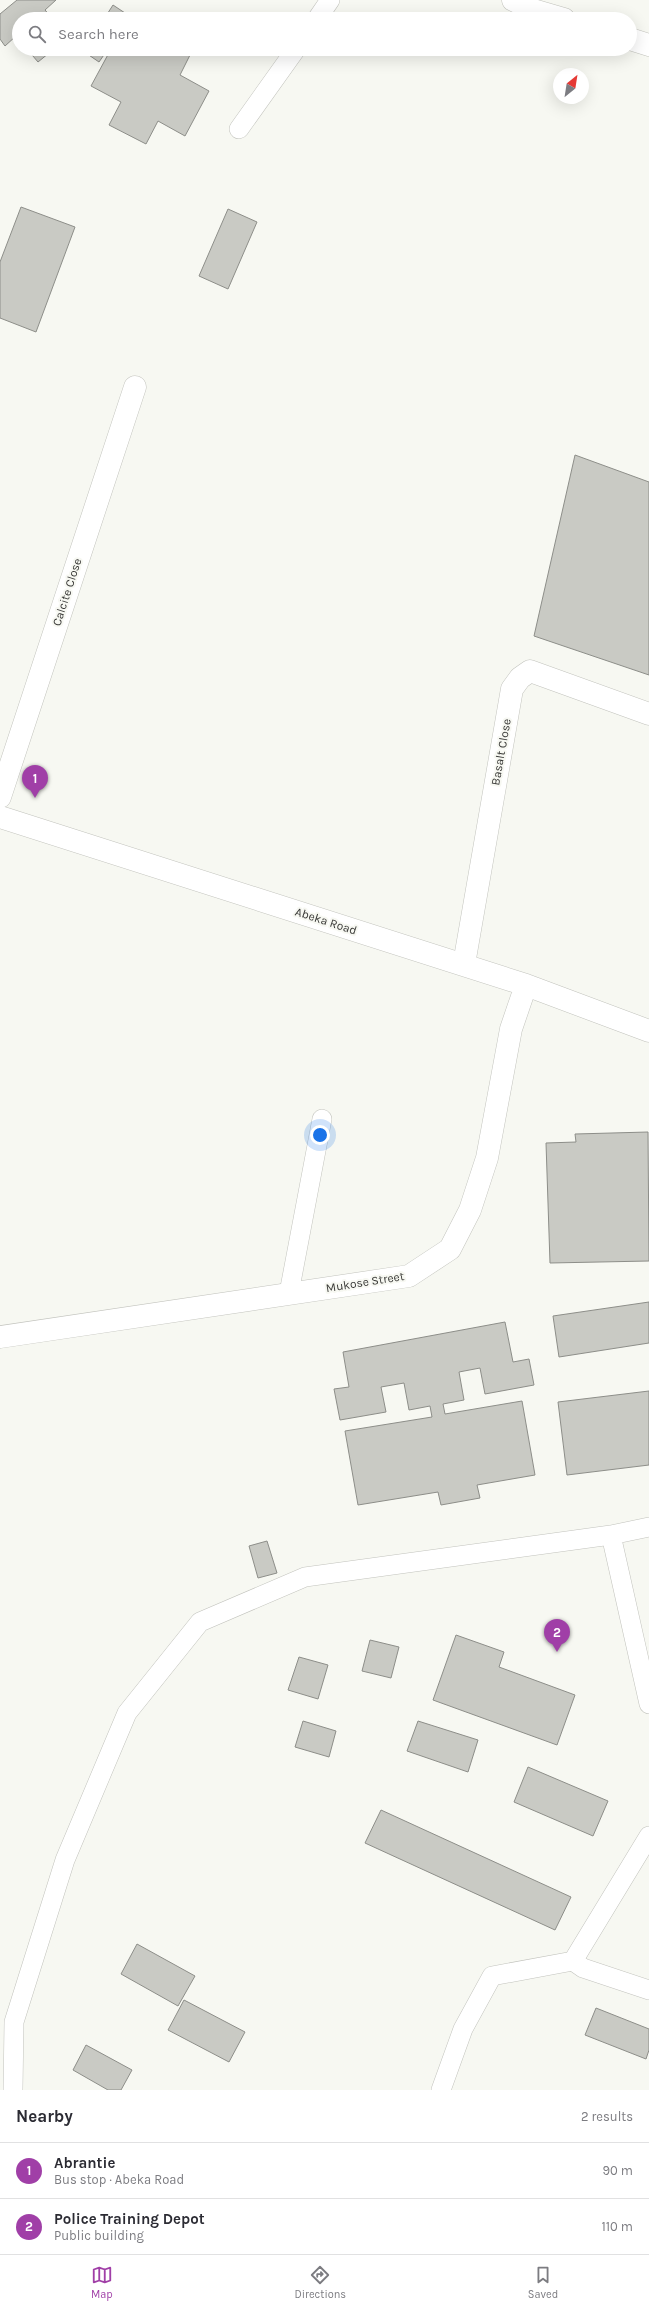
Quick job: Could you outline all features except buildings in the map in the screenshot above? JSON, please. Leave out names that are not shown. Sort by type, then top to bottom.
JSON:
[{"type":"street","points":[[513,0],[540,12]]},
{"type":"street","points":[[637,41],[649,45]]},
{"type":"street","name":"Calcite Close","points":[[0,797],[135,387]]},
{"type":"street","name":"Basalt Close","points":[[464,964],[512,689],[520,678],[530,671],[649,714]]},
{"type":"street","name":"Abeka Road","points":[[0,817],[464,964],[526,985],[649,1031]]},
{"type":"street","name":"Mukose Street","points":[[0,1337],[410,1276],[450,1249],[470,1210],[487,1158],[511,1029],[526,985]]},
{"type":"lane","points":[[322,12],[330,0]]},
{"type":"lane","points":[[239,129],[291,56]]},
{"type":"lane","points":[[289,1293],[322,1119]]},
{"type":"lane","points":[[13,2090],[7,2019],[65,1860],[127,1713],[200,1622],[306,1577],[611,1535],[649,1527]]},
{"type":"lane","points":[[611,1535],[649,1704]]},
{"type":"lane","points":[[574,1961],[649,1836]]},
{"type":"lane","points":[[441,2090],[463,2029],[492,1976],[574,1961],[583,1968],[649,1990]]},
{"type":"place","name":"Abrantie","points":[[35,798]]},
{"type":"place","name":"Police Training Depot","points":[[557,1652]]}]
